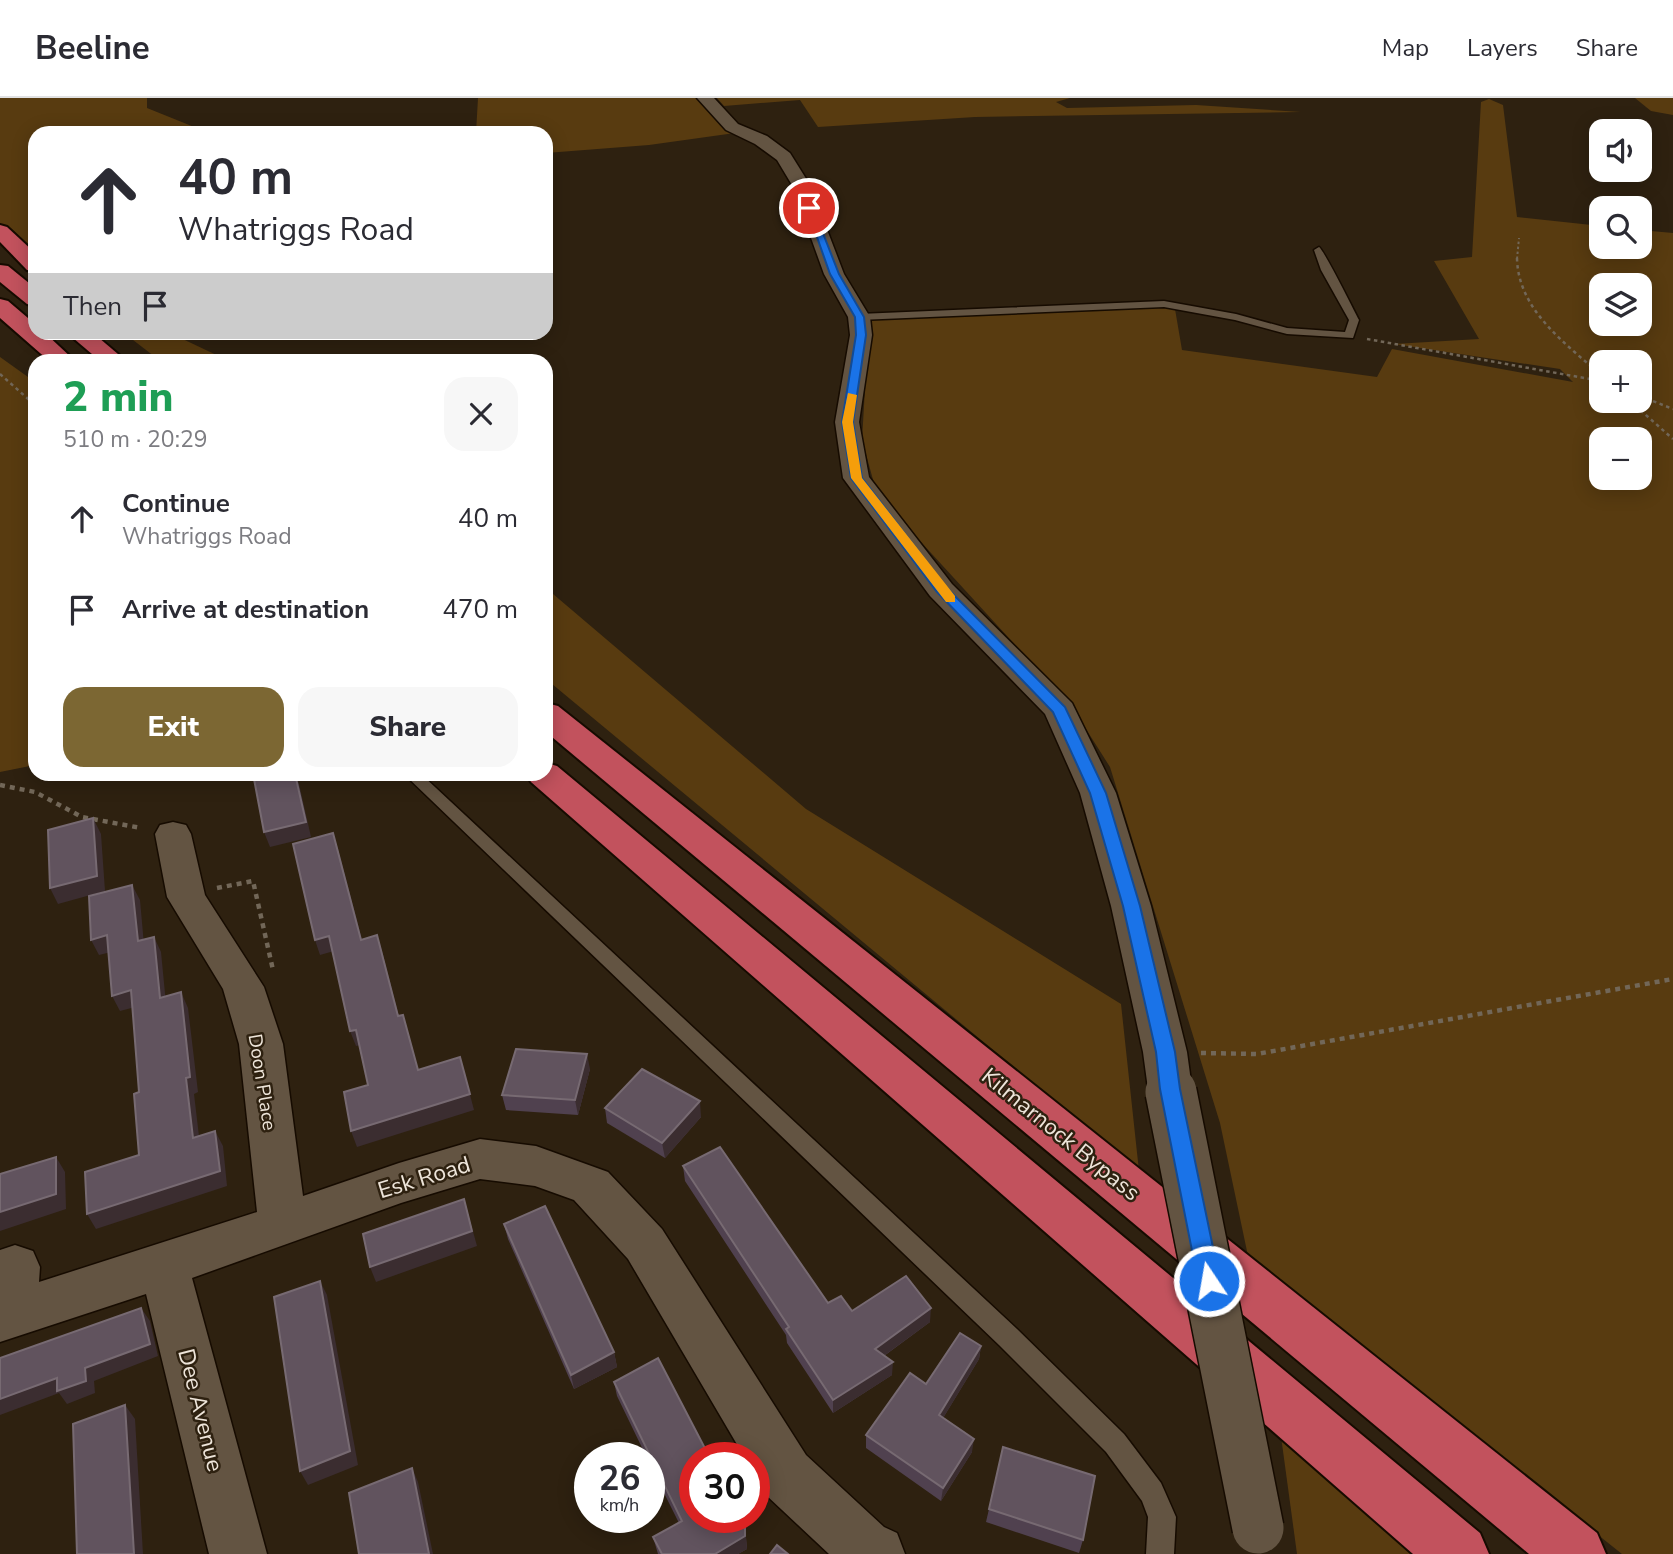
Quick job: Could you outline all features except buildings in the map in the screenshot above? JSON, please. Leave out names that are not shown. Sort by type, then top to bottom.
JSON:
[{"type":"highway","points":[[0,230],[28,258]]},
{"type":"highway","points":[[0,271],[28,293]]},
{"type":"highway","points":[[0,306],[28,330]]},
{"type":"highway","points":[[0,329],[35,354]]},
{"type":"highway","points":[[39,340],[55,354]]},
{"type":"highway","points":[[88,340],[106,354]]},
{"type":"highway","points":[[112,340],[126,354]]},
{"type":"highway","name":"Kilmarnock Bypass","points":[[553,720],[1576,1554]]},
{"type":"highway","points":[[552,781],[1459,1554]]},
{"type":"street","points":[[705,98],[733,127],[761,140],[784,157],[801,186],[834,274],[859,317],[861,335],[847,422],[856,478],[941,590],[1059,710],[1098,793],[1131,906],[1168,1070],[1259,1541]]},
{"type":"street","name":"Doon Place","points":[[173,834],[186,897],[243,987],[261,1044],[282,1223]]},
{"type":"street","name":"Esk Road","points":[[9,1299],[164,1266],[400,1183],[480,1159],[536,1166],[592,1186],[645,1244],[786,1475],[864,1547],[876,1554]]},
{"type":"street","name":"Dee Avenue","points":[[164,1266],[238,1554]]},
{"type":"lane","points":[[859,317],[1164,304],[1236,317],[1287,331],[1349,336],[1353,320],[1326,270],[1319,250]]},
{"type":"lane","points":[[419,781],[978,1308],[1115,1443],[1152,1492],[1162,1517],[1160,1554]]},
{"type":"path","points":[[1519,238],[1514,258],[1527,300],[1549,328],[1589,364]]},
{"type":"path","points":[[1349,336],[1589,379]]},
{"type":"path","points":[[0,374],[28,399]]},
{"type":"path","points":[[1652,401],[1673,409]]},
{"type":"path","points":[[1644,413],[1673,439]]},
{"type":"path","points":[[0,785],[35,792],[82,817],[173,834]]},
{"type":"path","points":[[186,897],[234,883],[253,881],[274,975],[243,987]]},
{"type":"path","points":[[1168,1070],[1673,979]]},
{"type":"shaded area","points":[[0,98],[147,98],[147,108],[192,126],[28,126],[28,253],[0,223]]},
{"type":"shaded area","points":[[478,98],[698,98],[735,133],[649,145],[553,152],[553,126],[476,126]]},
{"type":"shaded area","points":[[717,98],[1070,98],[1056,102],[1067,108],[1196,105],[1301,112],[975,117],[818,127],[800,100],[724,106]]},
{"type":"shaded area","points":[[1635,98],[1673,98],[1673,115],[1651,111]]},
{"type":"shaded area","points":[[1489,99],[1503,105],[1517,217],[1589,225],[1589,259],[1652,259],[1652,231],[1673,233],[1673,1554],[1622,1554],[1248,1256],[1220,1123],[1110,767],[1072,707],[877,494],[862,440],[869,320],[1164,306],[1175,309],[1182,350],[1377,377],[1392,349],[1573,382],[1560,369],[1394,344],[1479,339],[1434,261],[1472,257],[1481,102]]},
{"type":"shaded area","points":[[133,340],[185,340],[214,354],[151,354]]},
{"type":"shaded area","points":[[0,357],[28,377],[28,766],[0,772]]},
{"type":"shaded area","points":[[553,594],[806,809],[1121,1004],[1139,1171],[553,685]]},
{"type":"shaded area","points":[[1280,1429],[1423,1554],[1297,1554]]},
{"type":"slow traffic","points":[[851,395],[847,422],[856,478],[950,599]]},
{"type":"route","points":[[809,208],[834,274],[859,317],[861,335],[847,422],[856,478],[941,590],[1059,710],[1098,793],[1131,906],[1165,1052],[1209,1281]]}]
